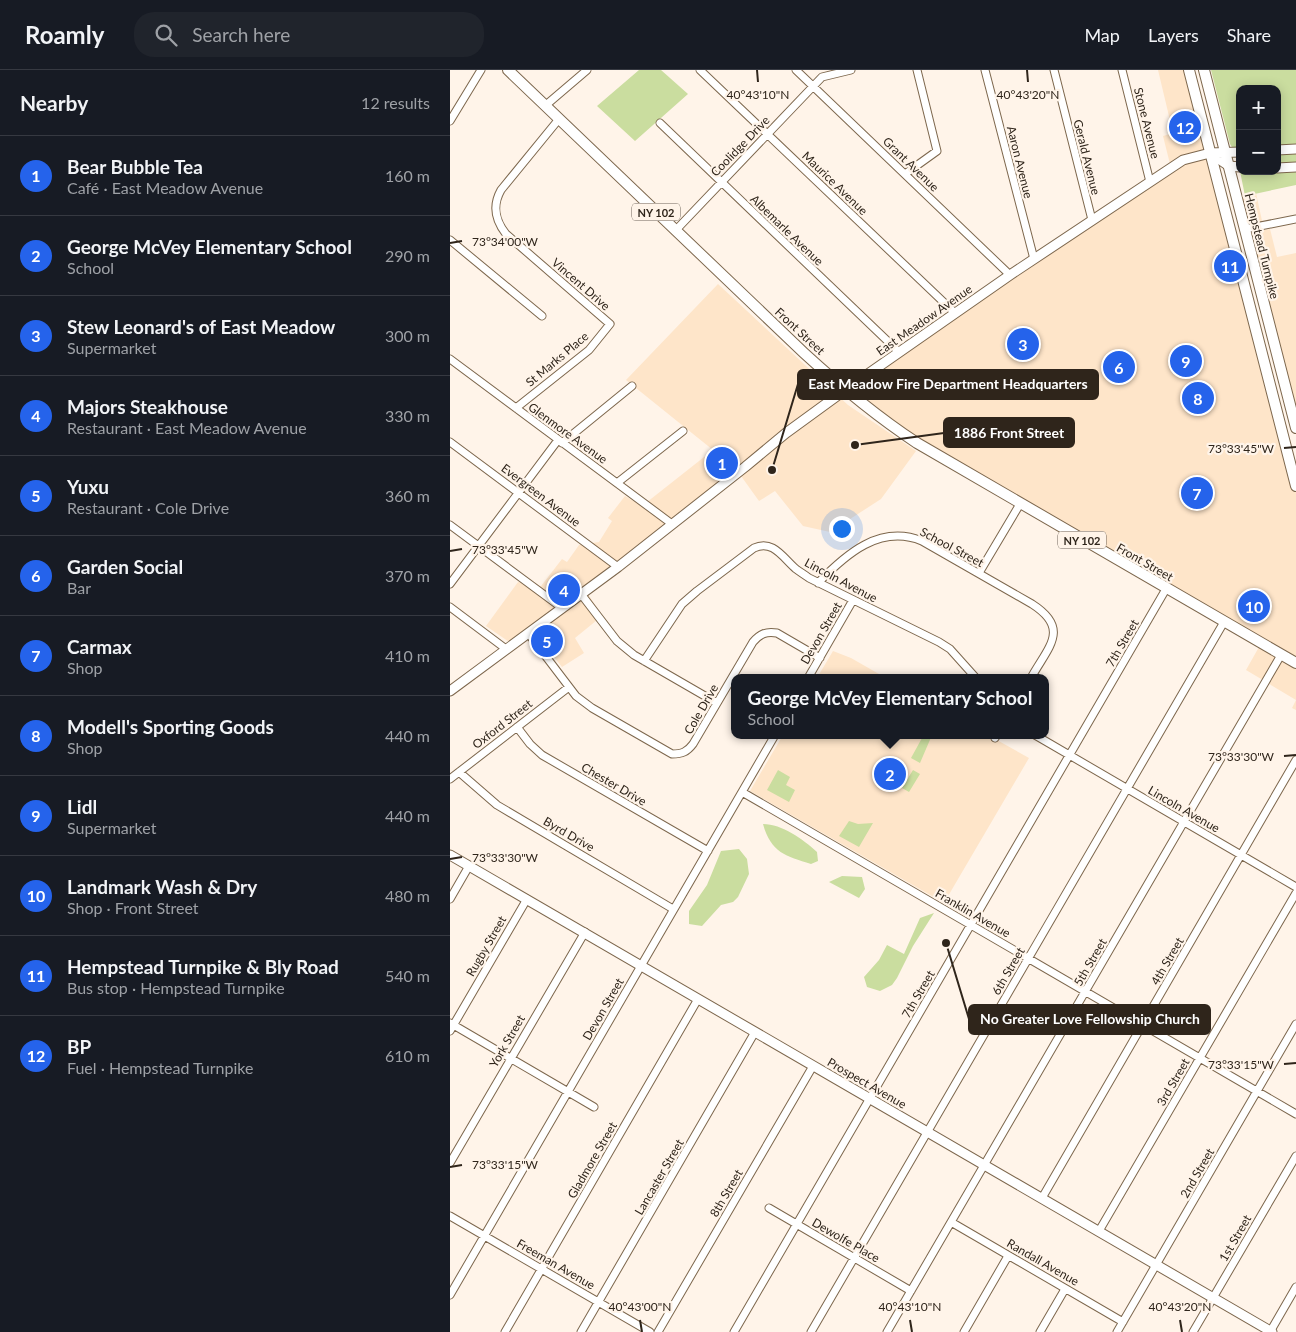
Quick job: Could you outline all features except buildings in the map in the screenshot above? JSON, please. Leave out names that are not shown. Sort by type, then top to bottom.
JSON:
[{"type":"main road","name":"Front Street","points":[[508,70],[675,231],[845,390],[884,422],[917,444],[1296,663]]},
{"type":"main road","points":[[1189,70],[1296,486]]},
{"type":"main road","name":"Hempstead Turnpike","points":[[1204,70],[1296,428]]},
{"type":"street","points":[[450,121],[481,70]]},
{"type":"street","points":[[546,105],[587,70]]},
{"type":"street","name":"Maurice Avenue","points":[[700,70],[955,313]]},
{"type":"street","name":"Grant Avenue","points":[[796,70],[1010,275]]},
{"type":"street","name":"Coolidge Drive","points":[[675,231],[813,86],[822,78],[850,70]]},
{"type":"street","points":[[905,174],[937,151],[917,70]]},
{"type":"street","name":"Aaron Avenue","points":[[985,70],[1034,259]]},
{"type":"street","name":"Gerald Avenue","points":[[1054,70],[1092,220]]},
{"type":"street","name":"Stone Avenue","points":[[1122,70],[1150,182]]},
{"type":"street","name":"Vincent Drive","points":[[560,119],[501,190],[496,204],[496,218],[506,234],[610,324]]},
{"type":"street","name":"Albemarle Avenue","points":[[660,124],[899,352]]},
{"type":"street","points":[[1281,150],[1296,148]]},
{"type":"street","name":"East Meadow Avenue","points":[[450,691],[618,567],[786,433],[1010,275],[1183,160],[1210,153],[1236,152]]},
{"type":"street","points":[[1210,153],[1228,166],[1236,167]]},
{"type":"street","points":[[1281,168],[1296,167]]},
{"type":"street","points":[[1245,229],[1296,219]]},
{"type":"street","points":[[450,240],[542,316]]},
{"type":"street","name":"St Marks Place","points":[[516,408],[589,350],[610,324]]},
{"type":"street","name":"Glenmore Avenue","points":[[450,359],[672,524]]},
{"type":"street","points":[[450,584],[518,493],[560,442],[632,386]]},
{"type":"street","points":[[617,482],[683,431]]},
{"type":"street","name":"Evergreen Avenue","points":[[450,442],[618,567]]},
{"type":"street","points":[[979,573],[1020,504]]},
{"type":"street","points":[[450,524],[562,608]]},
{"type":"street","name":"School Street","points":[[818,583],[835,566],[862,545],[874,540],[891,536],[906,536],[922,541],[1032,604],[1049,617],[1054,626],[1054,635],[1032,674]]},
{"type":"street","name":"Lincoln Avenue","points":[[644,662],[682,604],[754,548],[760,545],[768,545],[776,549],[796,569],[818,583],[945,646],[961,660],[973,674]]},
{"type":"street","name":"7th Street","points":[[734,1332],[1166,589]]},
{"type":"street","points":[[581,594],[617,641],[644,662],[717,703]]},
{"type":"street","name":"Devon Street","points":[[810,674],[853,600]]},
{"type":"street","points":[[450,607],[506,649]]},
{"type":"street","name":"6th Street","points":[[811,1332],[1224,622]]},
{"type":"street","name":"Cole Drive","points":[[734,674],[753,642],[762,634],[770,632],[777,633],[820,658]]},
{"type":"street","name":"Cole Drive","points":[[528,633],[576,696],[592,708],[672,754],[680,754],[690,748],[731,679]]},
{"type":"street","name":"5th Street","points":[[887,1332],[1281,655]]},
{"type":"street","name":"Oxford Street","points":[[450,779],[568,687]]},
{"type":"street","name":"Chester Drive","points":[[517,727],[530,744],[542,755],[708,851]]},
{"type":"street","name":"Devon Street","points":[[450,1295],[773,739]]},
{"type":"street","name":"Lincoln Avenue","points":[[1042,739],[1296,887]]},
{"type":"street","name":"4th Street","points":[[1042,1198],[1296,760]]},
{"type":"street","name":"Byrd Drive","points":[[459,772],[483,795],[497,805],[674,909]]},
{"type":"street","name":"Franklin Avenue","points":[[742,792],[1296,1114]]},
{"type":"street","name":"Prospect Avenue","points":[[450,855],[1271,1332]]},
{"type":"street","points":[[450,899],[469,866]]},
{"type":"street","name":"3rd Street","points":[[1099,1231],[1296,893]]},
{"type":"street","name":"Rugby Street","points":[[451,1026],[527,899]]},
{"type":"street","name":"York Street","points":[[450,1163],[584,932]]},
{"type":"street","name":"Gladmore Street","points":[[505,1332],[698,999]]},
{"type":"street","name":"2nd Street","points":[[1117,1332],[1296,1024]]},
{"type":"street","points":[[451,1026],[511,1058],[594,1107]]},
{"type":"street","name":"Lancaster Street","points":[[581,1332],[755,1032]]},
{"type":"street","name":"8th Street","points":[[658,1332],[813,1066]]},
{"type":"street","name":"1st Street","points":[[1193,1332],[1296,1156]]},
{"type":"street","name":"Dewolfe Place","points":[[769,1208],[911,1291]]},
{"type":"street","name":"Freeman Avenue","points":[[450,1216],[650,1332]]},
{"type":"street","name":"Randall Avenue","points":[[951,1222],[1123,1322]]},
{"type":"street","points":[[964,1332],[1008,1256]]},
{"type":"street","points":[[1271,1332],[1296,1288]]},
{"type":"street","points":[[1040,1332],[1065,1289]]},
{"type":"shaded area","points":[[1158,70],[1189,70],[1296,484],[1296,663],[917,443],[845,390],[1171,168],[1163,136],[1173,133]]},
{"type":"shaded area","points":[[1256,193],[1264,230],[1270,229],[1277,257],[1296,253],[1296,421],[1238,197]]},
{"type":"shaded area","points":[[718,284],[848,405],[916,451],[881,499],[830,532],[803,526],[775,491],[759,501],[741,476],[588,594],[602,616],[575,638],[584,653],[562,667],[536,634],[515,646],[486,626],[518,582],[541,586],[562,559],[567,562],[579,545],[599,542],[612,521],[608,518],[625,496],[642,506],[713,450],[626,380]]},
{"type":"shaded area","points":[[1259,647],[1296,669],[1296,700],[1246,670]]},
{"type":"shaded area","points":[[833,651],[851,658],[879,674],[819,674]]},
{"type":"shaded area","points":[[1296,700],[1296,710],[1292,708]]},
{"type":"shaded area","points":[[781,739],[995,739],[1029,758],[944,903],[750,791]]},
{"type":"green space","points":[[639,70],[661,70],[688,94],[635,141],[597,106]]},
{"type":"green space","points":[[1211,70],[1296,70],[1296,185],[1245,196],[1241,175],[1281,175],[1281,85],[1236,85],[1236,154],[1230,144]]},
{"type":"green space","points":[[921,739],[930,739],[920,763],[911,758]]},
{"type":"green space","points":[[778,770],[790,777],[786,785],[795,790],[789,802],[767,790]]},
{"type":"green space","points":[[913,770],[920,774],[909,792],[902,788]]},
{"type":"green space","points":[[849,821],[858,824],[873,823],[859,847],[839,836]]},
{"type":"green space","points":[[763,824],[785,829],[799,837],[817,852],[818,861],[811,864],[781,852],[770,841]]},
{"type":"green space","points":[[739,849],[747,859],[749,874],[738,897],[733,902],[721,905],[702,926],[689,924],[689,911],[707,885],[721,851]]},
{"type":"green space","points":[[842,876],[862,877],[865,889],[859,898],[829,882]]},
{"type":"green space","points":[[934,913],[913,946],[892,985],[880,991],[867,987],[864,977],[879,960],[887,945],[904,954],[920,918]]},
{"type":"place","name":"BP","points":[[1185,127]]},
{"type":"place","name":"Hempstead Turnpike & Bly Road","points":[[1230,266]]},
{"type":"place","name":"Stew Leonard's of East Meadow","points":[[1023,344]]},
{"type":"place","name":"Lidl","points":[[1186,361]]},
{"type":"place","name":"Garden Social","points":[[1119,367]]},
{"type":"place","name":"Modell's Sporting Goods","points":[[1198,398]]},
{"type":"place","name":"1886 Front Street","points":[[855,445]]},
{"type":"place","name":"Bear Bubble Tea","points":[[722,463]]},
{"type":"place","name":"East Meadow Fire Department Headquarters","points":[[772,470]]},
{"type":"place","name":"Carmax","points":[[1197,493]]},
{"type":"place","name":"Majors Steakhouse","points":[[564,590]]},
{"type":"place","name":"Landmark Wash & Dry","points":[[1254,606]]},
{"type":"place","name":"Yuxu","points":[[547,641]]},
{"type":"place","name":"George McVey Elementary School","points":[[890,774]]},
{"type":"place","name":"No Greater Love Fellowship Church","points":[[946,943]]}]
